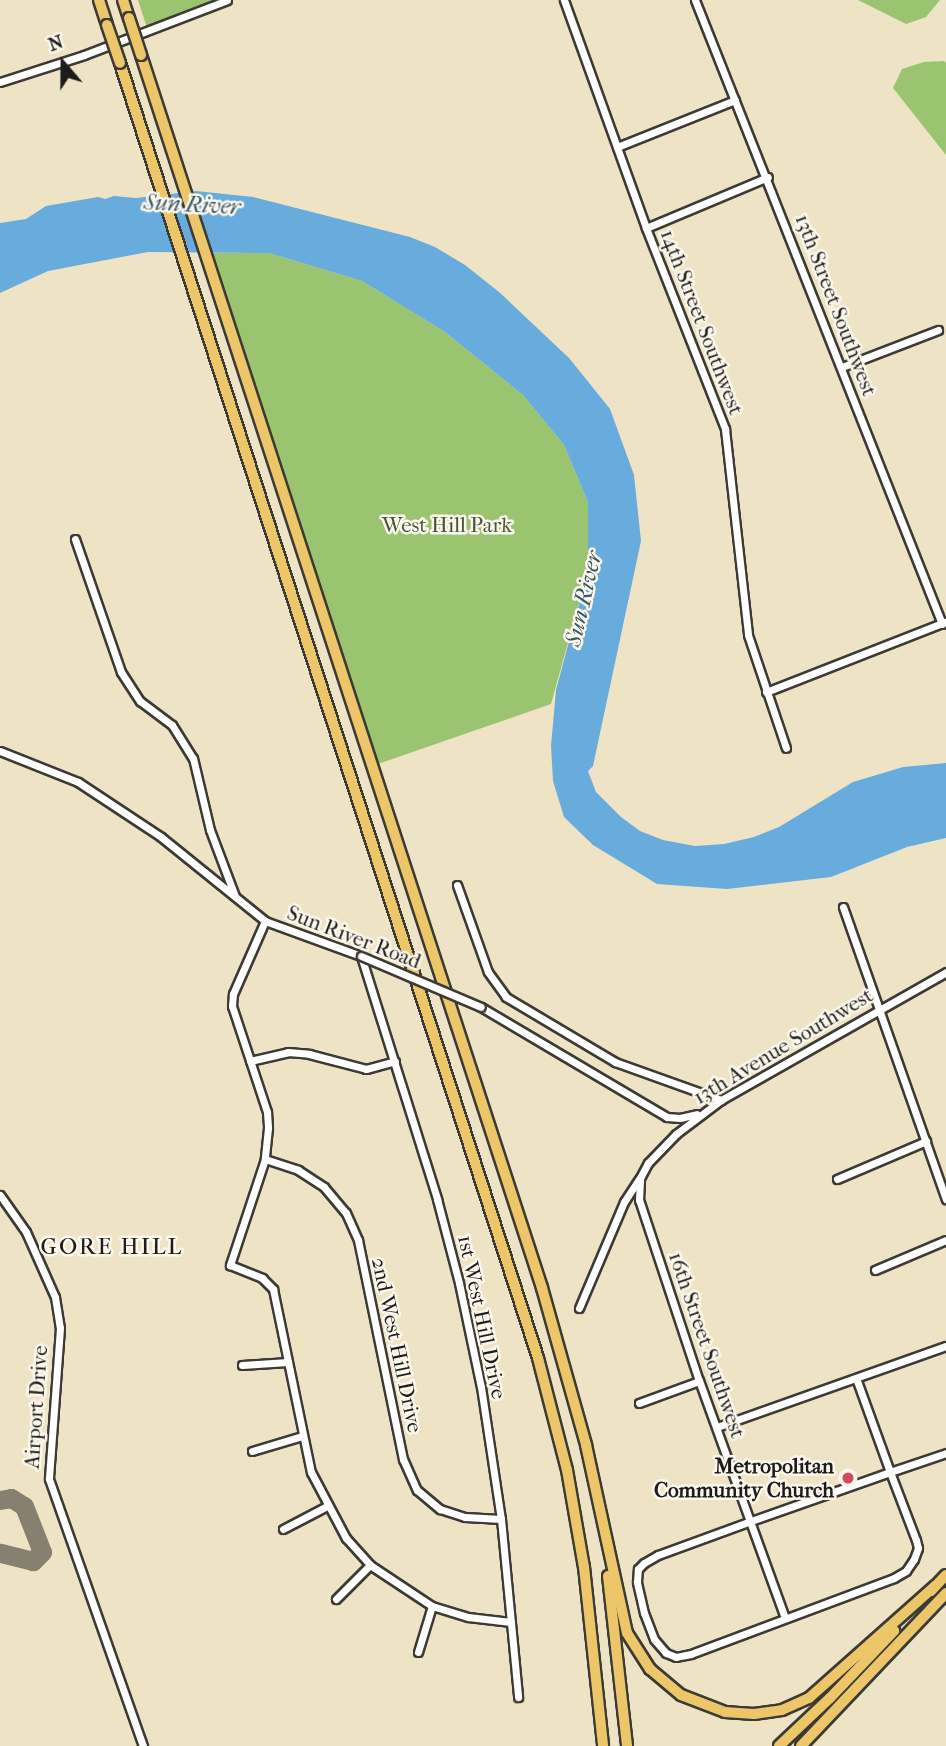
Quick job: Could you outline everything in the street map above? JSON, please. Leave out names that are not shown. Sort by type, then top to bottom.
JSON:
[{"type":"highway","points":[[99,0],[538,1358],[567,1470],[584,1567],[603,1746]]},
{"type":"highway","points":[[123,0],[542,1288],[586,1445],[627,1633],[639,1654],[664,1682],[705,1707],[754,1714],[782,1710],[809,1698],[935,1586]]},
{"type":"highway","points":[[586,1445],[614,1618],[627,1746]]},
{"type":"highway","points":[[779,1746],[830,1698],[946,1575]]},
{"type":"highway","points":[[811,1746],[843,1706],[946,1595]]},
{"type":"highway","points":[[802,1746],[843,1706]]},
{"type":"street","points":[[0,82],[84,55],[212,3],[227,0]]},
{"type":"street","name":"14th Street Southwest","points":[[564,0],[646,228],[709,381],[725,429],[748,635],[786,748]]},
{"type":"street","name":"13th Street Southwest","points":[[695,0],[944,623]]},
{"type":"street","points":[[617,147],[735,100]]},
{"type":"street","points":[[646,228],[768,177]]},
{"type":"street","points":[[842,367],[938,330]]},
{"type":"street","points":[[75,539],[121,672],[140,701],[172,725],[193,758],[210,830],[235,897]]},
{"type":"street","points":[[766,692],[944,623]]},
{"type":"street","name":"Sun River Road","points":[[0,751],[78,782],[161,837],[265,921],[361,956],[481,1007],[667,1117],[692,1117],[710,1107]]},
{"type":"street","points":[[457,885],[488,972],[506,997],[615,1062],[721,1100]]},
{"type":"street","points":[[843,908],[946,1199]]},
{"type":"street","points":[[265,921],[233,994],[232,1006],[267,1112],[265,1159],[230,1265],[262,1278],[273,1289],[311,1472],[346,1538],[370,1565],[432,1606],[468,1617],[511,1622]]},
{"type":"street","name":"1st West Hill Drive","points":[[361,956],[438,1199],[481,1387],[501,1519],[517,1696]]},
{"type":"street","name":"13th Avenue Southwest","points":[[640,1178],[648,1163],[676,1134],[710,1107],[946,972]]},
{"type":"street","points":[[250,1061],[288,1052],[309,1054],[366,1069],[395,1061]]},
{"type":"street","points":[[837,1179],[926,1141]]},
{"type":"street","name":"2nd West Hill Drive","points":[[265,1159],[298,1170],[324,1187],[346,1213],[358,1240],[403,1459],[417,1490],[440,1509],[465,1517],[501,1519]]},
{"type":"street","points":[[579,1308],[624,1202],[640,1178]]},
{"type":"street","name":"16th Street Southwest","points":[[640,1178],[639,1200],[699,1381],[785,1618]]},
{"type":"street","name":"Airport Drive","points":[[0,1195],[26,1232],[55,1297],[60,1328],[49,1479],[143,1746]]},
{"type":"street","points":[[875,1270],[946,1240]]},
{"type":"street","points":[[717,1427],[946,1346]]},
{"type":"street","points":[[242,1365],[288,1362]]},
{"type":"street","points":[[856,1378],[890,1472],[916,1540],[918,1548],[906,1571],[894,1578],[691,1654],[676,1657],[666,1653],[654,1639],[644,1612],[637,1581],[638,1569],[658,1555],[751,1521],[890,1472],[946,1453]]},
{"type":"street","points":[[639,1403],[699,1381]]},
{"type":"street","points":[[252,1451],[302,1436]]},
{"type":"street","points":[[283,1529],[327,1506]]},
{"type":"street","points":[[336,1599],[370,1565]]},
{"type":"street","points":[[418,1652],[432,1606]]},
{"type":"green space","points":[[138,0],[211,0],[213,5],[148,31]]},
{"type":"green space","points":[[858,0],[940,0],[926,17],[906,24]]},
{"type":"green space","points":[[944,61],[946,155],[893,88],[902,69],[924,62]]},
{"type":"green space","name":"West Hill Park","points":[[212,253],[269,253],[362,281],[445,332],[523,395],[564,445],[588,502],[588,571],[551,704],[378,764]]},
{"type":"water","name":"Sun River","points":[[196,191],[253,197],[410,237],[435,247],[465,265],[499,292],[569,358],[610,409],[634,475],[641,541],[593,766],[588,771],[596,792],[621,817],[640,831],[663,840],[695,846],[724,844],[754,837],[779,827],[853,782],[903,767],[946,763],[946,838],[907,847],[831,877],[727,889],[657,884],[593,845],[564,817],[553,781],[551,746],[556,690],[588,571],[588,502],[564,445],[523,395],[445,332],[362,281],[269,253],[148,252],[48,271],[0,293],[0,223],[26,219],[46,206],[98,197],[136,198]]},
{"type":"taxiway","points":[[0,1500],[11,1498],[24,1506],[42,1552],[33,1561],[0,1553]]},
{"type":"place","name":"Metropolitan Community Church","points":[[848,1478]]},
{"type":"district","name":"GORE HILL","points":[[112,1247]]}]
